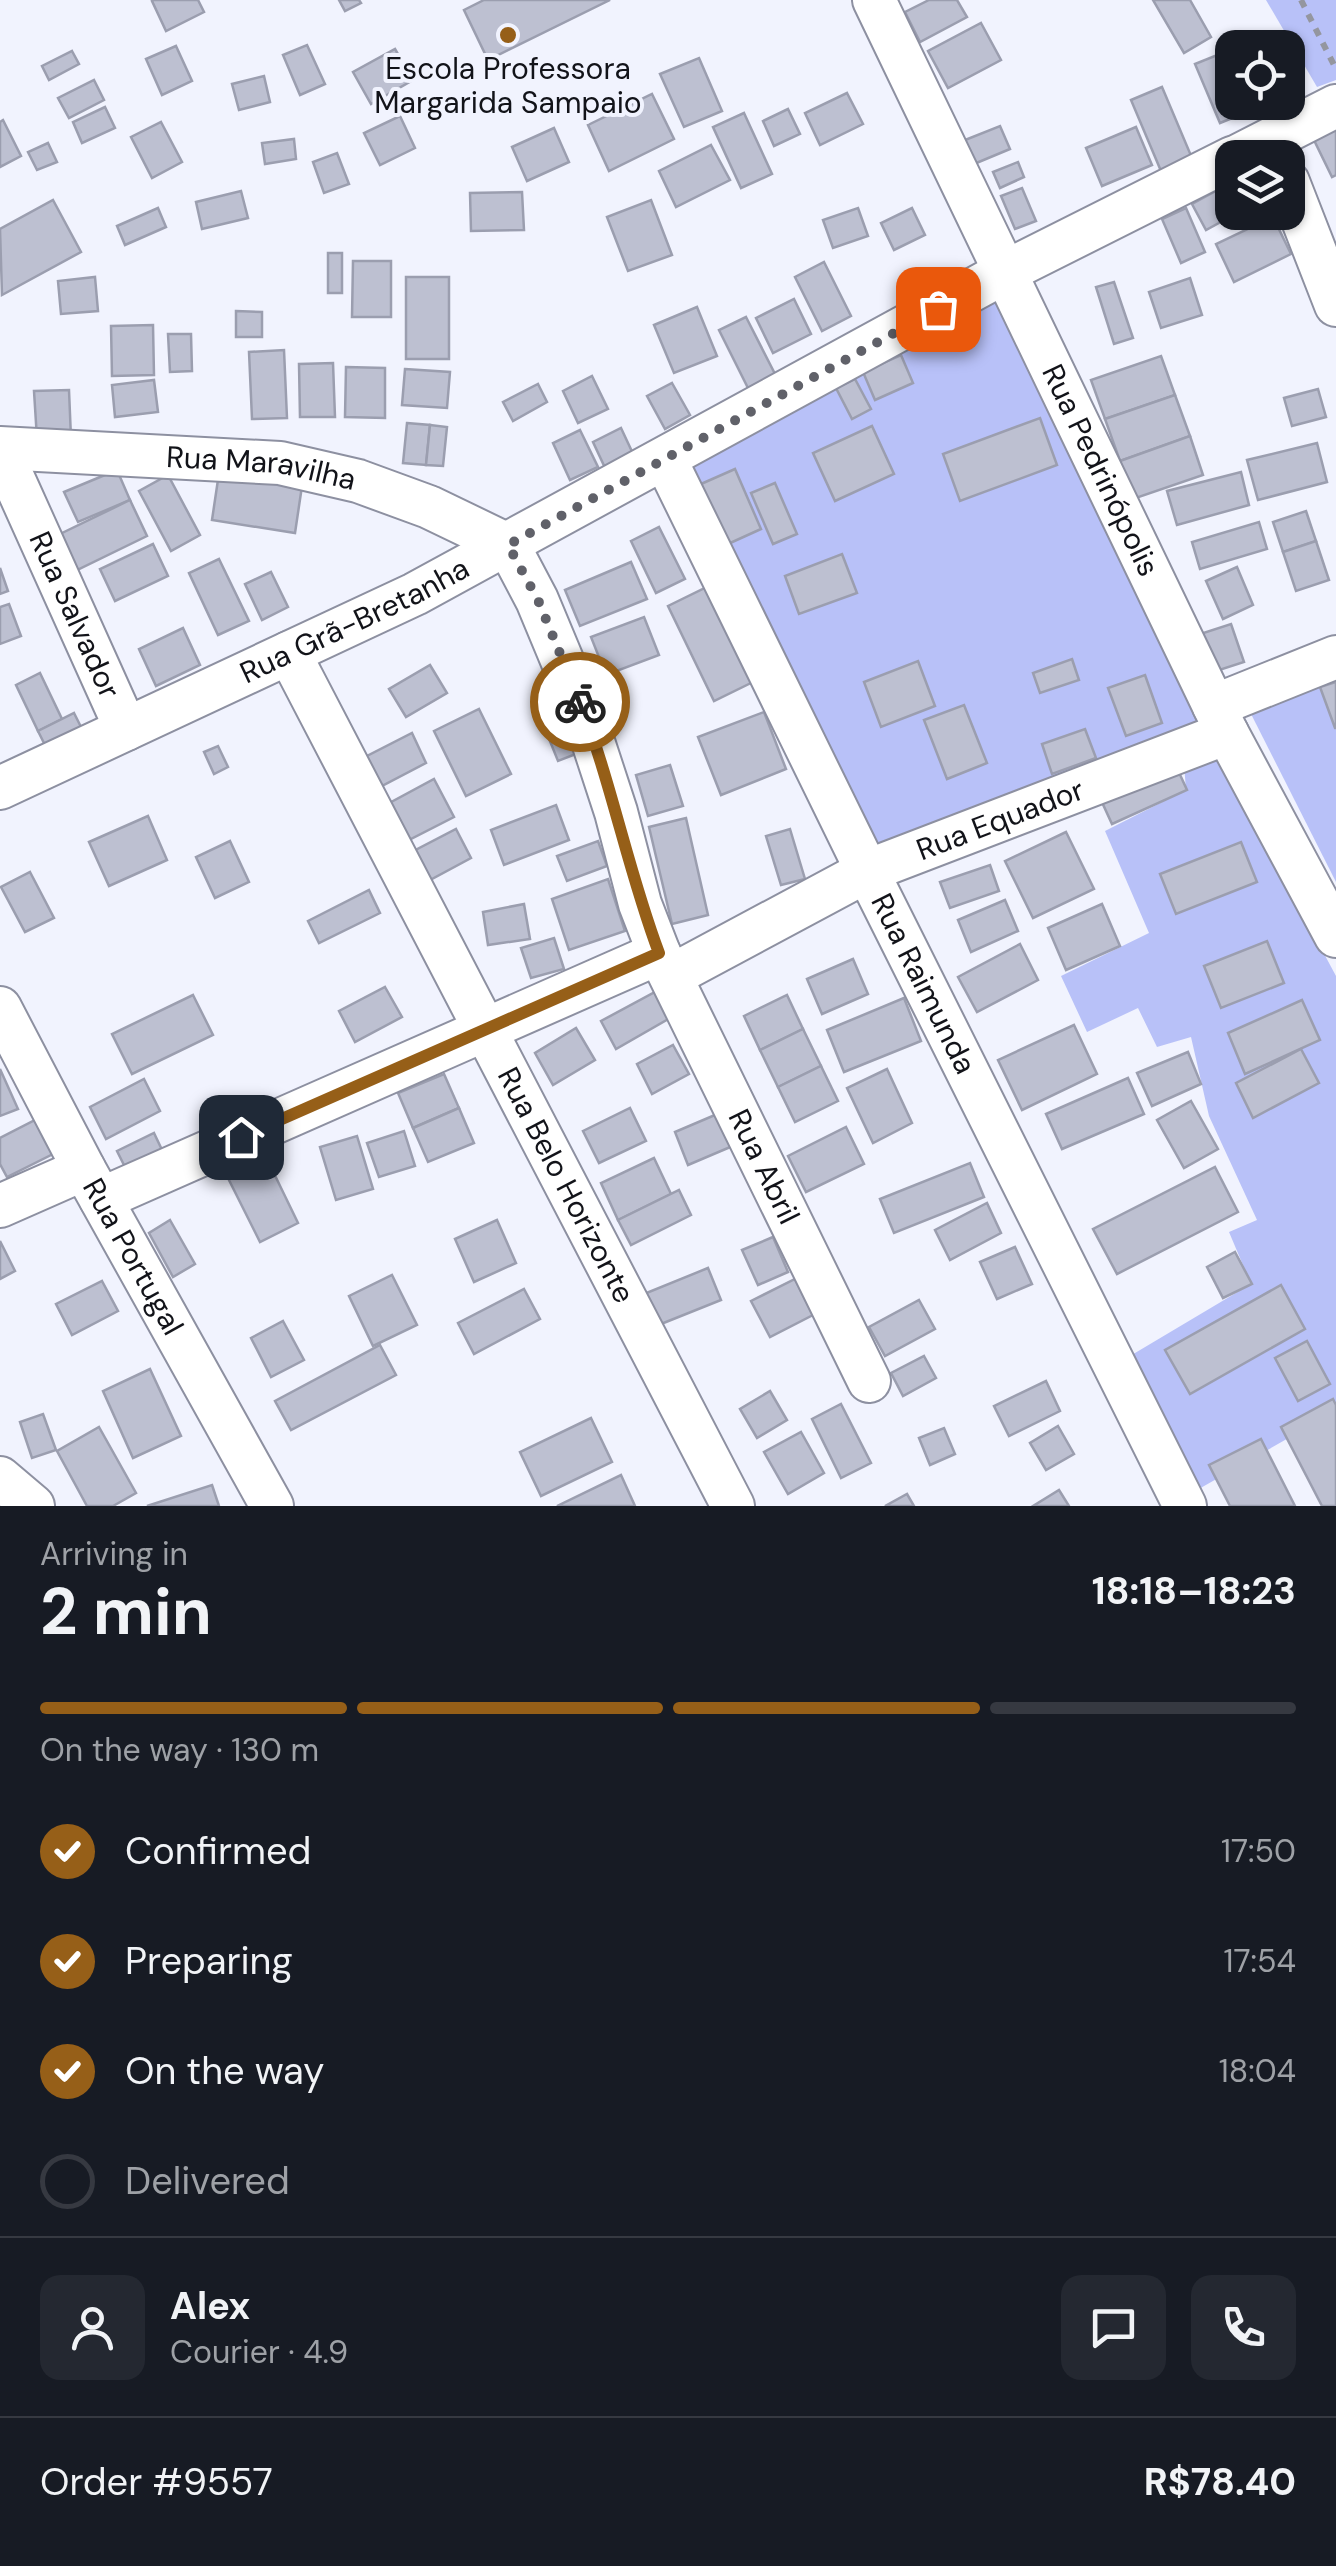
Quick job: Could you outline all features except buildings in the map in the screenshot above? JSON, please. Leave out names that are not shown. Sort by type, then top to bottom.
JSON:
[{"type":"street","name":"Rua Pedrinópolis","points":[[874,0],[1220,719],[1336,936]]},
{"type":"street","name":"Rua Grã-Bretanha","points":[[1277,140],[1336,106]]},
{"type":"street","name":"Rua Grã-Bretanha","points":[[0,788],[415,594],[1007,271],[1215,172]]},
{"type":"street","points":[[1305,226],[1336,305]]},
{"type":"street","name":"Rua Maravilha","points":[[0,448],[280,463],[358,481],[428,507],[508,545]]},
{"type":"street","name":"Rua Salvador","points":[[0,448],[126,729]]},
{"type":"street","name":"Rua Raimunda","points":[[665,459],[1185,1506]]},
{"type":"street","name":"Rua Abril","points":[[508,545],[538,600],[582,708],[616,812],[640,904],[665,964],[868,1381]]},
{"type":"street","name":"Rua Belo Horizonte","points":[[290,653],[733,1506]]},
{"type":"street","name":"Rua Equador","points":[[0,1206],[92,1184],[486,1029],[665,964],[867,871],[1220,719],[1336,657]]},
{"type":"street","name":"Rua Portugal","points":[[0,1008],[92,1184],[272,1506]]},
{"type":"street","points":[[0,1478],[33,1506]]},
{"type":"path","points":[[1301,0],[1336,69]]},
{"type":"shaded area","points":[[1266,0],[1336,0],[1336,80],[1317,87],[1305,67],[1305,30],[1284,30]]},
{"type":"shaded area","points":[[998,301],[1200,728],[875,852],[681,460]]},
{"type":"shaded area","points":[[1336,675],[1336,882],[1247,706]]},
{"type":"shaded area","points":[[1216,753],[1336,976],[1336,1411],[1190,1494],[1130,1356],[1251,1284],[1229,1232],[1257,1220],[1209,1116],[1191,1037],[1157,1047],[1138,1008],[1087,1032],[1061,976],[1149,933],[1105,831],[1186,790],[1184,764]]},
{"type":"way so far","points":[[580,702],[538,600],[508,545],[938,309]]},
{"type":"place","name":"Escola Professora Margarida Sampaio","points":[[508,35]]},
{"type":"route","points":[[241,1137],[659,953],[640,904],[616,812],[580,702]]}]
